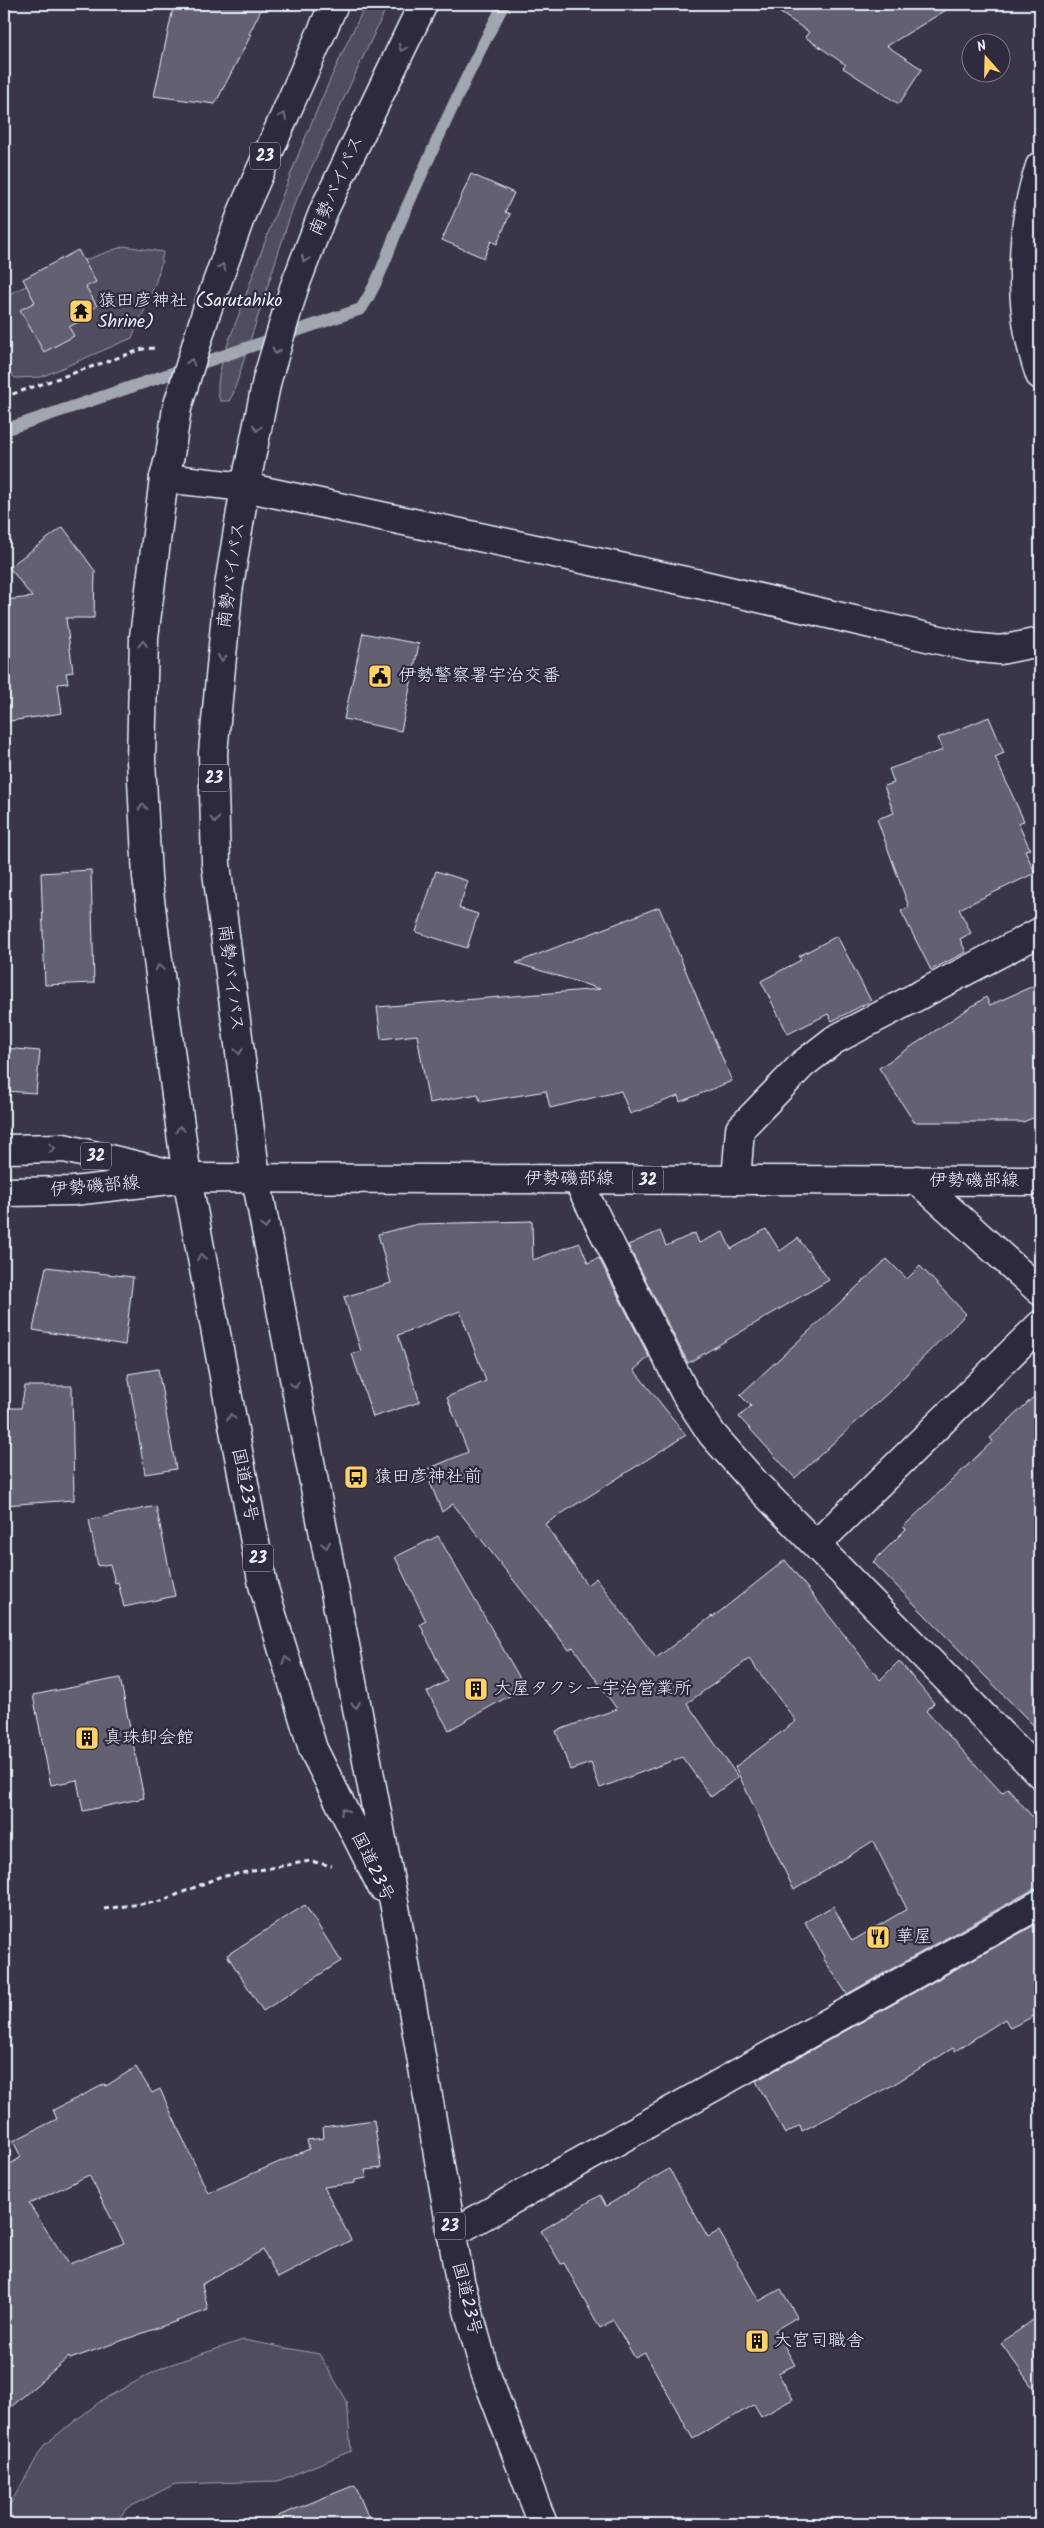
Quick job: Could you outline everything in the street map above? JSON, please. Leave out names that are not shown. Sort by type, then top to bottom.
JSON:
[{"type":"main road","name":"23","points":[[187,1178],[147,877],[141,760],[144,637],[164,478],[170,455],[177,408],[206,312],[254,182],[334,4]]},
{"type":"main road","name":"南勢バイパス","points":[[256,1178],[216,864],[214,753],[228,592],[244,488],[267,380],[294,288],[324,210],[423,4]]},
{"type":"main road","points":[[1040,166],[1029,211],[1025,248],[1024,286],[1033,356],[1040,375]]},
{"type":"main road","points":[[164,478],[244,488],[699,584],[970,647],[1000,650],[1040,642]]},
{"type":"main road","points":[[736,1180],[740,1129],[803,1064],[834,1040],[1040,932]]},
{"type":"main road","name":"伊勢磯部線","points":[[4,1149],[64,1148],[187,1178]]},
{"type":"main road","name":"伊勢磯部線","points":[[4,1192],[74,1191],[187,1178],[1040,1181]]},
{"type":"main road","name":"国道23号","points":[[187,1178],[263,1585],[313,1749],[397,1918]]},
{"type":"main road","name":"国道23号","points":[[256,1178],[397,1918],[460,2282],[485,2372],[543,2524]]},
{"type":"main road","points":[[577,1179],[684,1393],[712,1434],[756,1484],[817,1544],[1040,1774]]},
{"type":"main road","points":[[917,1180],[1040,1291]]},
{"type":"main road","points":[[817,1544],[1040,1325]]},
{"type":"main road","points":[[451,2234],[1040,1904]]},
{"type":"path","points":[[4,397],[143,348],[154,348]]},
{"type":"path","points":[[104,1909],[162,1901],[228,1875],[310,1861],[337,1867]]},
{"type":"shaded area","points":[[366,4],[388,4],[293,207],[233,394],[229,401],[220,401],[218,391],[221,367],[270,229],[315,115]]},
{"type":"shaded area","points":[[124,246],[163,252],[155,285],[132,338],[41,377],[15,378],[4,365],[4,310],[11,293],[69,266]]},
{"type":"shaded area","points":[[243,2340],[319,2354],[347,2401],[351,2451],[278,2481],[175,2484],[126,2509],[115,2524],[4,2524],[4,2515],[44,2445],[102,2400],[163,2367]]},
{"type":"building","points":[[174,4],[264,4],[249,34],[251,35],[215,104],[154,96]]},
{"type":"building","points":[[767,4],[956,4],[887,46],[922,69],[899,104],[843,68],[846,65],[805,37],[809,32]]},
{"type":"building","points":[[471,174],[514,193],[505,212],[510,214],[497,244],[491,241],[484,258],[442,240]]},
{"type":"building","points":[[78,250],[96,282],[86,287],[97,306],[85,313],[87,317],[69,327],[74,336],[44,352],[20,310],[35,302],[23,279]]},
{"type":"building","points":[[63,527],[95,571],[94,618],[66,618],[73,672],[66,673],[68,683],[58,684],[62,713],[4,722],[4,600],[32,597],[9,567]]},
{"type":"building","points":[[363,633],[419,644],[401,731],[344,719]]},
{"type":"building","points":[[989,717],[1004,753],[995,757],[1024,821],[1018,823],[1030,849],[1025,850],[1035,873],[959,909],[971,933],[960,939],[966,952],[931,970],[901,911],[909,907],[877,819],[894,813],[884,786],[894,783],[889,769],[943,750],[938,738]]},
{"type":"building","points":[[91,870],[94,983],[45,985],[41,873]]},
{"type":"building","points":[[436,871],[468,881],[459,908],[478,914],[467,948],[416,932]]},
{"type":"building","points":[[659,907],[732,1081],[680,1102],[678,1096],[630,1114],[621,1091],[550,1108],[546,1091],[480,1102],[478,1094],[429,1103],[417,1035],[381,1039],[377,1007],[600,989],[516,963]]},
{"type":"building","points":[[837,936],[871,1001],[832,1021],[828,1014],[788,1034],[761,981],[801,960],[799,956]]},
{"type":"building","points":[[1040,983],[1040,1115],[1023,1122],[914,1122],[879,1068],[986,997],[990,1005]]},
{"type":"building","points":[[4,1048],[40,1051],[36,1093],[4,1091]]},
{"type":"building","points":[[532,1221],[533,1260],[580,1243],[588,1263],[599,1258],[649,1357],[634,1370],[686,1435],[545,1524],[587,1585],[596,1578],[656,1658],[713,1617],[785,1560],[880,1680],[899,1661],[934,1703],[926,1711],[1002,1793],[1008,1788],[1040,1826],[1040,1888],[1032,1890],[847,1994],[823,1958],[805,1922],[833,1906],[852,1941],[907,1909],[873,1841],[794,1890],[735,1767],[796,1721],[749,1659],[687,1703],[738,1777],[711,1797],[682,1757],[600,1788],[591,1763],[570,1770],[556,1731],[617,1709],[573,1647],[569,1650],[453,1504],[442,1512],[425,1470],[468,1452],[447,1397],[486,1381],[460,1311],[398,1335],[420,1402],[373,1417],[352,1354],[361,1351],[344,1297],[391,1283],[378,1234],[418,1224]]},
{"type":"building","points":[[766,1229],[780,1251],[798,1238],[829,1280],[688,1363],[628,1245],[660,1231],[666,1246],[695,1233],[699,1243],[723,1232],[731,1249]]},
{"type":"building","points":[[887,1259],[907,1279],[920,1266],[966,1314],[889,1392],[795,1478],[739,1417],[751,1406],[740,1395]]},
{"type":"building","points":[[46,1267],[133,1277],[125,1345],[33,1330]]},
{"type":"building","points":[[158,1369],[176,1469],[145,1474],[128,1374]]},
{"type":"building","points":[[25,1386],[72,1386],[74,1500],[4,1505],[4,1408],[21,1408]]},
{"type":"building","points":[[1040,1391],[1040,1732],[873,1562],[906,1529],[903,1527],[993,1441],[990,1438]]},
{"type":"building","points":[[156,1506],[175,1596],[124,1607],[118,1582],[115,1583],[110,1564],[98,1566],[89,1520]]},
{"type":"building","points":[[438,1536],[525,1687],[449,1730],[427,1692],[447,1681],[420,1624],[426,1621],[395,1557]]},
{"type":"building","name":"真珠卸会館","points":[[120,1678],[144,1798],[83,1811],[77,1780],[51,1785],[33,1695]]},
{"type":"building","points":[[305,1905],[341,1961],[263,2011],[227,1955]]},
{"type":"building","points":[[1040,1922],[1040,2013],[1010,2028],[1005,2019],[955,2051],[953,2048],[891,2086],[802,2131],[800,2125],[785,2134],[756,2081]]},
{"type":"building","points":[[136,2067],[152,2093],[160,2089],[208,2193],[309,2149],[307,2140],[324,2138],[323,2127],[374,2120],[381,2168],[365,2170],[367,2178],[355,2180],[355,2183],[324,2187],[351,2240],[278,2278],[263,2250],[202,2284],[208,2310],[70,2359],[69,2357],[4,2413],[4,2164],[6,2167],[21,2157],[13,2141],[57,2119],[53,2110],[105,2084],[106,2086]],"holes":[[[89,2175],[124,2243],[69,2264],[29,2204]]]},
{"type":"building","points":[[669,2169],[708,2237],[719,2231],[759,2301],[781,2289],[797,2317],[775,2330],[795,2365],[778,2373],[793,2399],[761,2417],[754,2405],[693,2439],[645,2353],[635,2358],[613,2320],[600,2328],[564,2263],[561,2264],[541,2231],[600,2195],[606,2206]]},
{"type":"building","points":[[1040,2315],[1040,2398],[1001,2343]]},
{"type":"building","points":[[355,2485],[371,2524],[261,2524],[261,2523]]},
{"type":"waterway","points":[[4,430],[361,309],[380,273],[406,209],[453,106],[504,4]]},
{"type":"place","name":"猿田彦神社 (Sarutahiko Shrine)","points":[[81,311]]},
{"type":"place","name":"伊勢警察署宇治交番","points":[[380,676]]},
{"type":"place","name":"猿田彦神社前","points":[[356,1477]]},
{"type":"place","name":"大屋タクシー宇治営業所","points":[[476,1689]]},
{"type":"place","name":"真珠卸会館","points":[[87,1738]]},
{"type":"place","name":"華屋","points":[[878,1937]]},
{"type":"place","name":"大宮司職舎","points":[[757,2341]]}]
